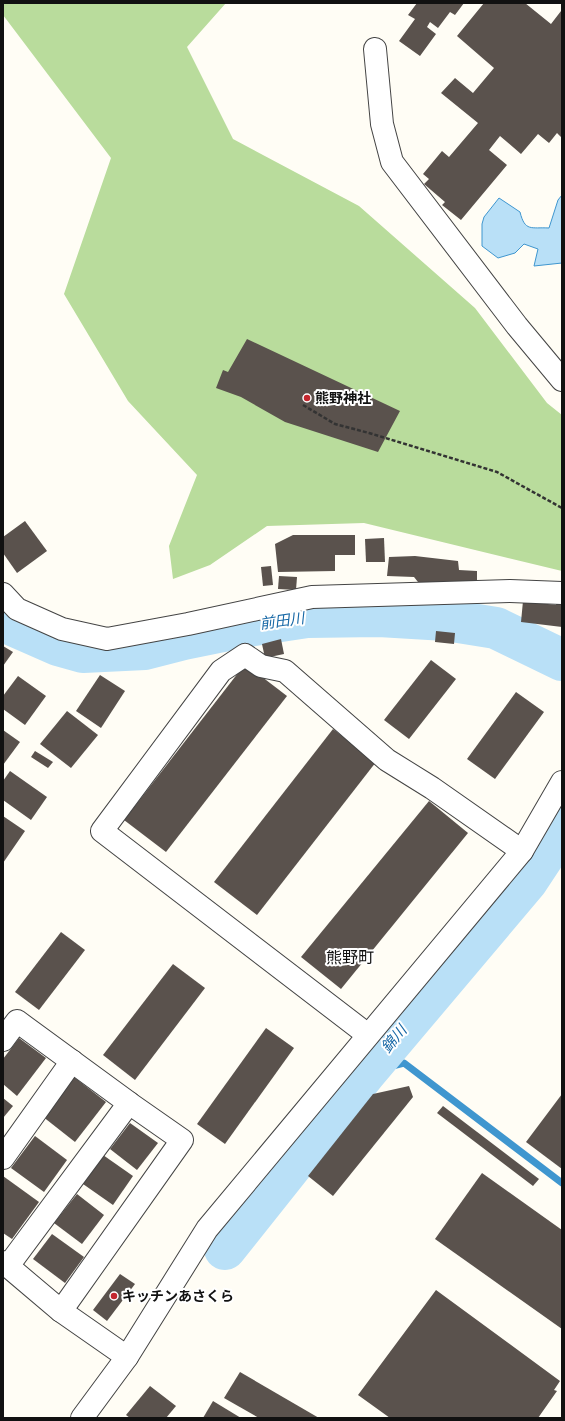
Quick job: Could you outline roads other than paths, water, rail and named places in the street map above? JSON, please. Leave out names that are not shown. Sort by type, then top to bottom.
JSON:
[{"type":"street","points":[[375,49],[382,124],[392,162],[517,326],[562,380]]},
{"type":"street","points":[[3,594],[17,609],[62,629],[107,639],[188,624],[312,597],[510,590],[562,592]]},
{"type":"street","points":[[368,1035],[102,831],[221,671],[245,656],[261,666],[285,671],[387,760],[432,788],[522,851]]},
{"type":"street","points":[[82,1418],[127,1357],[207,1229],[522,851],[562,782]]},
{"type":"street","points":[[3,1040],[17,1021],[182,1140],[62,1311]]},
{"type":"street","points":[[3,1158],[72,1061]]},
{"type":"street","points":[[127,1357],[62,1311],[6,1264],[129,1103]]},
{"type":"water","points":[[562,195],[562,263],[534,266],[538,249],[524,244],[515,253],[498,258],[482,246],[482,224],[484,217],[499,198],[520,212],[524,223],[527,226],[533,228],[549,228],[558,200]]},
{"type":"waterway","name":"前田川","points":[[3,621],[58,645],[83,652],[145,649],[184,639],[248,626],[307,617],[379,616],[446,620],[496,628],[562,660]]},
{"type":"waterway","name":"錦川","points":[[225,1249],[365,1073],[527,881],[562,828]]},
{"type":"waterway","points":[[365,1073],[404,1063],[562,1183]]},
{"type":"place","name":"熊野神社","points":[[307,398]]},
{"type":"place","name":"キッチンあさくら","points":[[114,1296]]},
{"type":"district","name":"熊野町","points":[[350,957]]}]
